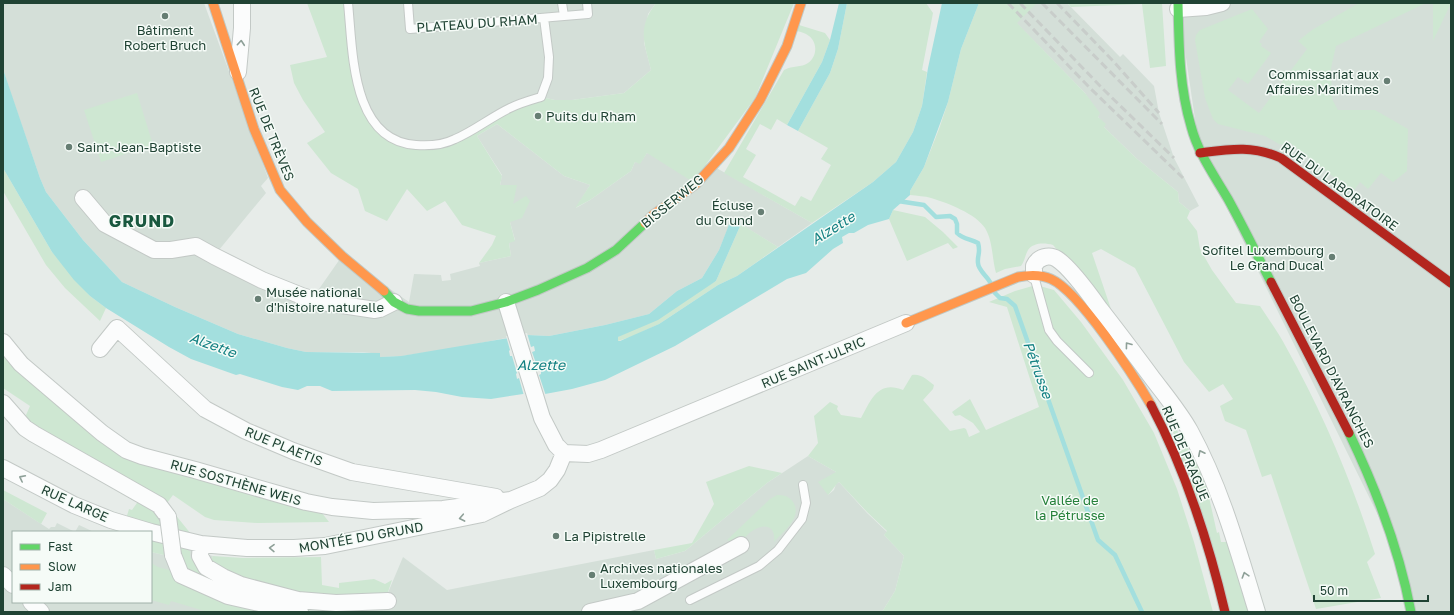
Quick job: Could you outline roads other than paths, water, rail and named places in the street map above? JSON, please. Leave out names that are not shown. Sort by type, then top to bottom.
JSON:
[{"type":"street","name":"RUE DE TRÈVES","points":[[213,3],[237,81],[254,129],[280,190],[307,222],[342,256],[381,288],[394,302]]},
{"type":"street","points":[[237,81],[242,28],[242,3]]},
{"type":"street","name":"BISSERWEG","points":[[394,302],[407,309],[434,312],[471,311],[506,302],[538,290],[587,268],[616,250],[652,214],[696,184],[729,148],[794,48],[801,3]]},
{"type":"street","points":[[1178,6],[1206,7],[1222,3]]},
{"type":"street","name":"BOULEVARD D'AVRANCHES","points":[[1178,6],[1184,101],[1190,128],[1200,153],[1228,200],[1365,466],[1399,553],[1408,591],[1411,612]]},
{"type":"street","name":"RUE DU LABORATOIRE","points":[[1200,153],[1246,148],[1270,152],[1281,158],[1451,283]]},
{"type":"street","points":[[83,198],[105,224],[154,250],[171,250],[196,246],[262,280],[302,296],[322,302],[375,310],[394,302]]},
{"type":"street","points":[[1034,275],[1034,267],[1043,257],[1050,256],[1056,258],[1062,263],[1078,280],[1169,399],[1189,430],[1210,472],[1225,508],[1257,612]]},
{"type":"street","name":"RUE SAINT-ULRIC","points":[[564,453],[588,454],[600,450],[1010,279],[1034,275],[1052,279],[1060,283]]},
{"type":"street","name":"RUE DE PRAGUE","points":[[1060,283],[1090,316],[1129,371],[1151,406],[1171,445],[1187,484],[1198,517],[1225,612]]},
{"type":"street","points":[[506,302],[536,400],[550,435],[564,453]]},
{"type":"street","name":"RUE PLAETIS","points":[[100,349],[117,328],[206,409],[246,431],[293,451],[352,472],[511,500]]},
{"type":"street","name":"RUE SOSTHÈNE WEIS","points":[[3,342],[21,364],[102,433],[126,450],[142,456],[306,502],[332,507],[373,511],[443,509],[511,500]]},
{"type":"street","points":[[3,403],[25,428],[34,434],[159,505],[168,517],[173,555],[181,575],[228,596],[300,612]]},
{"type":"street","name":"MONTÉE DU GRUND","points":[[201,544],[247,548],[294,548],[325,546],[482,514],[540,488],[550,480],[557,470],[564,453]]},
{"type":"street","name":"RUE LARGE","points":[[3,468],[74,505],[116,522],[148,531]]},
{"type":"street","name":"RUE LARGE","points":[[152,532],[201,544]]},
{"type":"street","points":[[201,544],[200,556],[206,567],[241,585],[298,600],[336,603],[388,601]]},
{"type":"street","points":[[590,612],[638,601],[741,545]]},
{"type":"street","points":[[3,575],[12,584]]},
{"type":"street","points":[[32,603],[41,612]]},
{"type":"lane","name":"PLATEAU DU RHAM","points":[[348,3],[354,66],[360,95],[372,120],[389,136],[406,144],[413,145],[429,146],[454,140],[511,107],[541,97],[548,78],[549,57],[544,18]]},
{"type":"lane","name":"PLATEAU DU RHAM","points":[[408,3],[410,29],[588,14],[587,3]]},
{"type":"lane","points":[[562,3],[564,16]]},
{"type":"lane","points":[[1034,275],[1049,330],[1057,341],[1089,373]]},
{"type":"lane","points":[[690,600],[759,566],[778,550],[802,519],[806,503],[803,485]]},
{"type":"water","points":[[839,3],[847,3],[838,49],[830,73],[798,131],[787,125],[822,62],[830,40]]},
{"type":"water","name":"Alzette","points":[[942,3],[979,3],[961,49],[948,102],[924,167],[910,191],[910,195],[893,210],[889,219],[868,225],[854,233],[849,233],[842,237],[843,243],[833,249],[806,273],[787,279],[675,346],[605,380],[572,389],[545,394],[523,394],[491,399],[462,397],[415,390],[332,391],[320,386],[307,386],[298,390],[282,387],[240,374],[236,375],[191,359],[106,308],[90,296],[74,280],[52,252],[3,168],[3,69],[46,192],[83,240],[122,282],[238,334],[306,352],[380,353],[380,357],[401,356],[527,335],[549,336],[605,325],[649,314],[677,291],[702,278],[719,250],[730,222],[734,220],[741,224],[716,281],[658,320],[618,337],[618,341],[620,341],[659,324],[718,285],[737,276],[873,182],[896,162],[913,132],[922,106],[928,68]]},
{"type":"waterway","name":"Pétrusse","points":[[898,201],[924,205],[936,217],[950,216],[955,219],[957,224],[957,233],[964,238],[978,243],[978,266],[990,282]]},
{"type":"waterway","name":"Pétrusse","points":[[995,293],[1000,298],[1007,299],[1015,306],[1098,540],[1115,555],[1142,612]]},
{"type":"railway","points":[[1008,3],[1090,88],[1183,178]]},
{"type":"railway","points":[[1020,3],[1104,90],[1174,158]]},
{"type":"railway","points":[[1042,3],[1162,124]]},
{"type":"railway","points":[[1057,3],[1115,63],[1159,113]]},
{"type":"place","name":"Bâtiment Robert Bruch","points":[[165,16]]},
{"type":"place","name":"Commissariat aux Affaires Maritimes","points":[[1387,81]]},
{"type":"place","name":"Puits du Rham","points":[[538,116]]},
{"type":"place","name":"Saint-Jean-Baptiste","points":[[69,147]]},
{"type":"place","name":"Écluse du Grund","points":[[761,212]]},
{"type":"place","name":"Sofitel Luxembourg Le Grand Ducal","points":[[1332,257]]},
{"type":"place","name":"Musée national d'histoire naturelle","points":[[258,299]]},
{"type":"place","name":"La Pipistrelle","points":[[556,536]]},
{"type":"place","name":"Archives nationales Luxembourg","points":[[592,575]]},
{"type":"district","name":"GRUND","points":[[142,221]]},
{"type":"park label","name":"Vallée de la Pétrusse","points":[[1070,508]]}]
